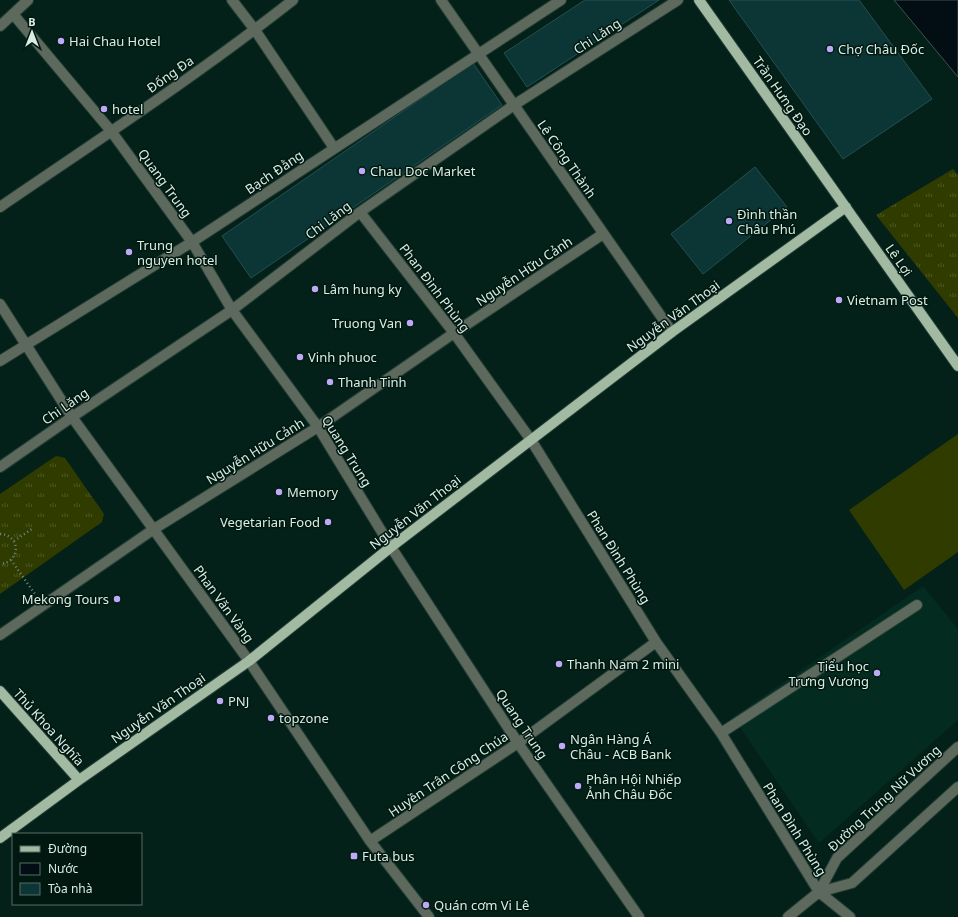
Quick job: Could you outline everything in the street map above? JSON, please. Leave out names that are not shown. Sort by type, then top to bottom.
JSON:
[{"type":"main road","name":"Trần Hưng Đạo","points":[[699,0],[846,207]]},
{"type":"main road","name":"Nguyễn Văn Thoại","points":[[0,838],[79,780],[249,661],[391,546],[672,332],[846,207]]},
{"type":"main road","name":"Lê Lợi","points":[[846,207],[958,366]]},
{"type":"main road","name":"Thủ Khoa Nghĩa","points":[[0,691],[79,780]]},
{"type":"street","points":[[0,26],[28,0]]},
{"type":"street","points":[[232,0],[255,30],[334,148]]},
{"type":"street","name":"Đống Đa","points":[[0,207],[255,30],[293,0]]},
{"type":"street","name":"Lê Công Thành","points":[[441,0],[672,332]]},
{"type":"street","name":"Bạch Đằng","points":[[0,361],[192,242],[561,0]]},
{"type":"street","name":"Chi Lăng","points":[[0,467],[232,310],[360,212],[514,105],[678,0]]},
{"type":"street","name":"Quang Trung","points":[[13,14],[111,131],[192,242],[232,310],[318,427],[391,546],[518,743],[639,917]]},
{"type":"street","name":"Phan Đình Phùng","points":[[360,212],[454,333],[531,440],[656,642],[721,733],[819,892],[850,917]]},
{"type":"street","name":"Nguyễn Hữu Cảnh","points":[[0,635],[154,528],[318,427],[454,333],[603,234]]},
{"type":"street","name":"Phan Văn Vàng","points":[[0,304],[72,417],[249,661],[370,841],[429,917]]},
{"type":"street","points":[[721,733],[917,606]]},
{"type":"street","name":"Huyền Trân Công Chúa","points":[[370,841],[518,743],[656,642]]},
{"type":"street","name":"Đường Trưng Nữ Vương","points":[[788,917],[819,892],[837,858],[958,747]]},
{"type":"street","name":"Đường Trưng Nữ Vương","points":[[819,892],[852,883],[958,787]]},
{"type":"path","points":[[14,541],[32,529]]},
{"type":"path","points":[[0,534],[9,536],[14,541],[16,548],[16,553],[11,560],[0,564]]},
{"type":"path","points":[[11,560],[44,605]]},
{"type":"shaded area","name":"Tiểu học Trưng Vương","points":[[923,586],[958,629],[958,720],[819,843],[733,717]]},
{"type":"green space","points":[[953,169],[958,175],[958,318],[876,215]]},
{"type":"green space","points":[[958,434],[958,552],[904,590],[849,510]]},
{"type":"green space","points":[[56,456],[65,458],[104,514],[102,522],[0,594],[0,494]]},
{"type":"water","points":[[894,0],[958,0],[958,77]]},
{"type":"building","points":[[585,0],[659,0],[527,87],[504,53]]},
{"type":"building","name":"Chợ Châu Đốc","points":[[729,0],[859,0],[932,99],[843,159]]},
{"type":"building","name":"Chau Doc Market","points":[[473,63],[502,105],[251,278],[222,236]]},
{"type":"building","name":"Đình thần Châu Phú","points":[[755,167],[787,207],[703,274],[671,234]]},
{"type":"place","name":"Hai Chau Hotel","points":[[61,41]]},
{"type":"place","name":"Chợ Châu Đốc","points":[[830,49]]},
{"type":"place","name":"hotel","points":[[104,109]]},
{"type":"place","name":"Chau Doc Market","points":[[362,171]]},
{"type":"place","name":"Đình thần Châu Phú","points":[[729,221]]},
{"type":"place","name":"Trung nguyen hotel","points":[[129,252]]},
{"type":"place","name":"Lâm hung ky","points":[[315,289]]},
{"type":"place","name":"Vietnam Post","points":[[839,300]]},
{"type":"place","name":"Truong Van","points":[[410,323]]},
{"type":"place","name":"Vinh phuoc","points":[[300,357]]},
{"type":"place","name":"Thanh Tinh","points":[[330,382]]},
{"type":"place","name":"Memory","points":[[279,492]]},
{"type":"place","name":"Vegetarian Food","points":[[328,522]]},
{"type":"place","name":"Mekong Tours","points":[[117,599]]},
{"type":"place","name":"Thanh Nam 2 mini","points":[[559,664]]},
{"type":"place","name":"Tiểu học Trưng Vương","points":[[877,673]]},
{"type":"place","name":"PNJ","points":[[220,701]]},
{"type":"place","name":"topzone","points":[[271,718]]},
{"type":"place","name":"Ngân Hàng Á Châu - ACB Bank","points":[[562,746]]},
{"type":"place","name":"Phân Hội Nhiếp Ảnh Châu Đốc","points":[[578,786]]},
{"type":"place","name":"Futa bus","points":[[354,856]]},
{"type":"place","name":"Quán cơm Vi Lê","points":[[426,905]]}]
